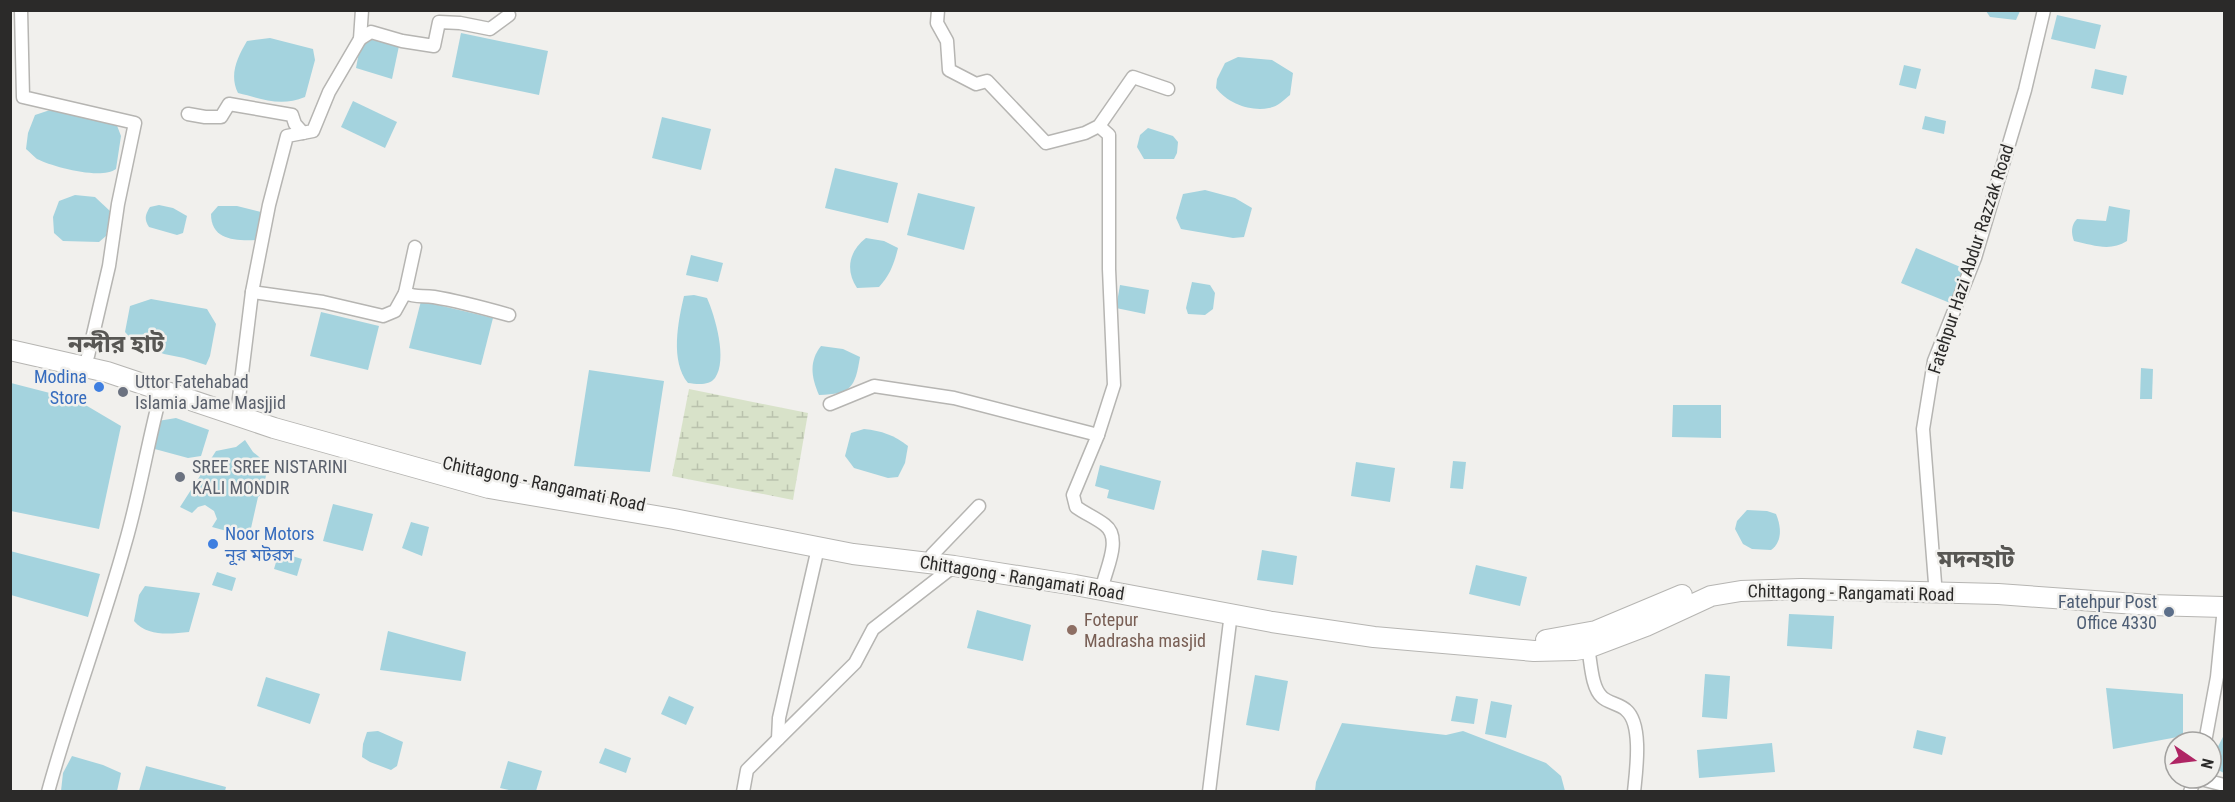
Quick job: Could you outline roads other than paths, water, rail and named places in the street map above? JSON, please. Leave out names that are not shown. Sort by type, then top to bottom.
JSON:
[{"type":"highway","name":"Chittagong - Rangamati Road","points":[[10,338],[88,356],[292,425],[514,480],[836,541],[932,555],[972,558],[1293,613],[1449,635],[1538,641],[1596,631],[1712,583],[1757,577],[1807,576],[1935,583],[2224,603]]},
{"type":"highway","name":"Chittagong - Rangamati Road","points":[[10,350],[107,372],[274,428],[489,488],[585,506],[674,519],[853,554],[954,566],[1272,622],[1374,637],[1534,651],[1588,648],[1646,626],[1711,596],[1741,591],[1864,590],[1998,594],[2150,605],[2224,603]]},
{"type":"street","points":[[21,10],[23,97],[135,123],[118,204],[109,267],[88,356]]},
{"type":"street","points":[[238,406],[252,292],[269,205],[287,136],[313,131],[329,92],[360,39],[362,10]]},
{"type":"street","points":[[938,10],[938,23],[947,40],[949,70],[976,84],[987,81],[1046,143],[1085,134],[1099,126],[1133,77],[1168,89]]},
{"type":"street","name":"Fatehpur Hazi Abdur Razzak Road","points":[[1935,583],[1923,429],[1934,361],[1975,258],[2025,90],[2044,10]]},
{"type":"street","points":[[360,39],[371,32],[402,41],[434,46],[439,22],[460,23],[490,29],[509,15]]},
{"type":"street","points":[[188,114],[221,117],[229,104],[239,105],[292,115],[303,133]]},
{"type":"street","points":[[1099,126],[1109,135],[1109,269],[1114,385],[1098,435],[1073,495],[1076,507],[1107,526],[1112,533],[1113,544],[1104,580]]},
{"type":"street","points":[[252,292],[323,302],[383,316],[395,311],[405,293],[415,247]]},
{"type":"street","points":[[405,293],[414,297],[430,297],[509,315]]},
{"type":"street","points":[[830,404],[874,386],[954,398],[1098,435]]},
{"type":"street","points":[[48,792],[59,750],[126,543],[162,389]]},
{"type":"street","points":[[932,555],[979,506]]},
{"type":"street","points":[[778,739],[779,718],[818,548]]},
{"type":"street","points":[[742,792],[747,770],[855,663],[873,629],[954,566]]},
{"type":"street","points":[[2207,730],[2217,677],[2224,603]]},
{"type":"street","points":[[1209,792],[1231,613]]},
{"type":"street","points":[[1588,648],[1595,685],[1601,696],[1628,711],[1634,725],[1637,765],[1634,792]]},
{"type":"water","points":[[1986,11],[2020,11],[2016,20],[1990,17]]},
{"type":"water","points":[[2057,15],[2101,25],[2095,49],[2051,39]]},
{"type":"water","points":[[461,33],[548,51],[539,95],[452,77]]},
{"type":"water","points":[[270,38],[313,49],[315,60],[305,97],[279,102],[238,93],[234,80],[235,67],[247,41]]},
{"type":"water","points":[[368,39],[399,46],[392,79],[356,68],[359,52]]},
{"type":"water","points":[[1238,57],[1272,60],[1293,73],[1290,95],[1275,106],[1262,109],[1240,105],[1226,98],[1216,88],[1217,79],[1225,63]]},
{"type":"water","points":[[1904,65],[1921,69],[1916,89],[1899,85]]},
{"type":"water","points":[[2095,69],[2127,76],[2123,95],[2091,88]]},
{"type":"water","points":[[353,101],[397,122],[385,148],[341,127]]},
{"type":"water","points":[[50,110],[116,123],[121,136],[116,169],[109,172],[89,173],[54,165],[34,157],[26,149],[28,133],[35,115]]},
{"type":"water","points":[[1925,116],[1946,121],[1944,134],[1922,129]]},
{"type":"water","points":[[662,117],[711,129],[701,170],[652,158]]},
{"type":"water","points":[[1148,128],[1173,136],[1178,142],[1174,159],[1144,159],[1137,147],[1140,135]]},
{"type":"water","points":[[835,168],[898,183],[888,223],[825,208]]},
{"type":"water","points":[[1205,190],[1235,198],[1252,208],[1244,237],[1233,238],[1181,229],[1176,218],[1183,194]]},
{"type":"water","points":[[918,193],[975,207],[964,250],[907,235]]},
{"type":"water","points":[[75,195],[95,197],[111,212],[106,236],[99,242],[63,241],[54,233],[53,217],[59,201]]},
{"type":"water","points":[[159,205],[173,208],[187,216],[183,233],[177,235],[149,227],[146,219],[147,212],[150,207]]},
{"type":"water","points":[[218,206],[237,206],[261,212],[257,240],[233,239],[220,234],[212,223],[211,214]]},
{"type":"water","points":[[2109,206],[2130,210],[2127,241],[2108,247],[2074,241],[2072,229],[2077,219],[2106,221]]},
{"type":"water","points":[[866,238],[884,241],[898,248],[891,269],[879,287],[857,288],[851,274],[851,261],[856,249]]},
{"type":"water","points":[[1916,248],[1965,269],[1950,303],[1901,283]]},
{"type":"water","points":[[691,255],[723,263],[718,282],[686,275]]},
{"type":"water","points":[[1192,282],[1210,285],[1215,293],[1213,309],[1205,315],[1188,314],[1186,308]]},
{"type":"water","points":[[1120,285],[1149,290],[1145,314],[1116,308]]},
{"type":"water","points":[[694,295],[707,298],[719,338],[719,370],[712,381],[703,384],[688,383],[682,374],[677,353],[678,329],[684,296]]},
{"type":"water","points":[[151,299],[207,309],[216,324],[206,365],[164,354],[135,343],[125,332],[130,306]]},
{"type":"water","points":[[421,301],[493,318],[481,365],[409,348]]},
{"type":"water","points":[[321,312],[379,326],[368,370],[310,356]]},
{"type":"water","points":[[821,346],[843,349],[860,357],[856,376],[845,391],[819,395],[812,369],[814,357]]},
{"type":"water","points":[[2141,368],[2153,369],[2152,399],[2140,399]]},
{"type":"water","points":[[589,370],[664,381],[650,472],[574,466]]},
{"type":"water","points":[[11,383],[77,400],[121,426],[99,529],[11,511]]},
{"type":"water","points":[[1673,405],[1721,405],[1721,438],[1672,437]]},
{"type":"water","points":[[176,418],[209,430],[201,456],[188,458],[151,448],[158,421]]},
{"type":"water","points":[[864,429],[888,434],[908,446],[905,463],[898,477],[888,478],[854,468],[845,456],[851,433]]},
{"type":"water","points":[[245,440],[253,452],[264,461],[266,475],[263,493],[258,497],[249,537],[212,527],[217,519],[214,511],[205,505],[198,507],[192,513],[180,507],[216,451],[236,447]]},
{"type":"water","points":[[1453,461],[1466,462],[1463,489],[1450,488]]},
{"type":"water","points":[[1356,462],[1395,468],[1390,502],[1351,496]]},
{"type":"water","points":[[1100,465],[1161,481],[1154,510],[1107,498],[1109,490],[1095,486]]},
{"type":"water","points":[[333,504],[373,514],[363,551],[323,541]]},
{"type":"water","points":[[1747,510],[1776,514],[1780,533],[1778,542],[1771,550],[1752,549],[1743,544],[1735,529],[1737,521]]},
{"type":"water","points":[[411,522],[429,527],[422,556],[402,548]]},
{"type":"water","points":[[1262,550],[1297,556],[1293,585],[1257,580]]},
{"type":"water","points":[[10,551],[100,574],[88,617],[11,595]]},
{"type":"water","points":[[279,552],[302,559],[297,576],[274,569]]},
{"type":"water","points":[[1476,565],[1527,577],[1520,606],[1469,594]]},
{"type":"water","points":[[217,572],[236,578],[232,591],[212,585]]},
{"type":"water","points":[[145,586],[200,593],[189,632],[167,634],[153,632],[134,621],[139,595]]},
{"type":"water","points":[[977,610],[1031,625],[1023,661],[967,648]]},
{"type":"water","points":[[1789,614],[1834,616],[1832,649],[1787,646]]},
{"type":"water","points":[[388,631],[466,652],[461,681],[380,670]]},
{"type":"water","points":[[1705,674],[1730,676],[1727,719],[1702,717]]},
{"type":"water","points":[[1255,675],[1288,681],[1279,731],[1246,725]]},
{"type":"water","points":[[266,677],[320,694],[310,724],[257,706]]},
{"type":"water","points":[[2106,688],[2183,694],[2183,730],[2163,730],[2163,740],[2113,749]]},
{"type":"water","points":[[669,696],[694,707],[686,725],[661,714]]},
{"type":"water","points":[[1456,696],[1478,699],[1474,724],[1451,721]]},
{"type":"water","points":[[1491,701],[1512,705],[1506,738],[1485,734]]},
{"type":"water","points":[[1342,723],[1446,735],[1463,731],[1546,763],[1561,776],[1565,791],[1315,791],[1316,782]]},
{"type":"water","points":[[1917,730],[1946,737],[1942,755],[1913,748]]},
{"type":"water","points":[[378,731],[403,742],[397,766],[391,770],[362,757],[367,732]]},
{"type":"water","points":[[2224,735],[2224,773],[2223,772]]},
{"type":"water","points":[[1772,743],[1775,772],[1699,778],[1697,750]]},
{"type":"water","points":[[605,748],[631,758],[626,773],[599,763]]},
{"type":"water","points":[[72,756],[121,773],[117,791],[61,791],[63,773]]},
{"type":"water","points":[[508,761],[542,771],[536,791],[513,791],[500,788]]},
{"type":"water","points":[[146,766],[226,787],[225,791],[139,791]]},
{"type":"place","name":"Modina Store","points":[[99,387]]},
{"type":"place","name":"Uttor Fatehabad Islamia Jame Masjjid","points":[[123,392]]},
{"type":"place","name":"SREE SREE NISTARINI KALI MONDIR","points":[[180,477]]},
{"type":"place","name":"Noor Motors নূর মটরস","points":[[213,544]]},
{"type":"place","name":"Fatehpur Post Office 4330","points":[[2169,612]]},
{"type":"place","name":"Fotepur Madrasha masjid","points":[[1072,630]]},
{"type":"district","name":"নন্দীর হাট","points":[[116,344]]},
{"type":"district","name":"মদনহাট","points":[[1976,559]]}]
